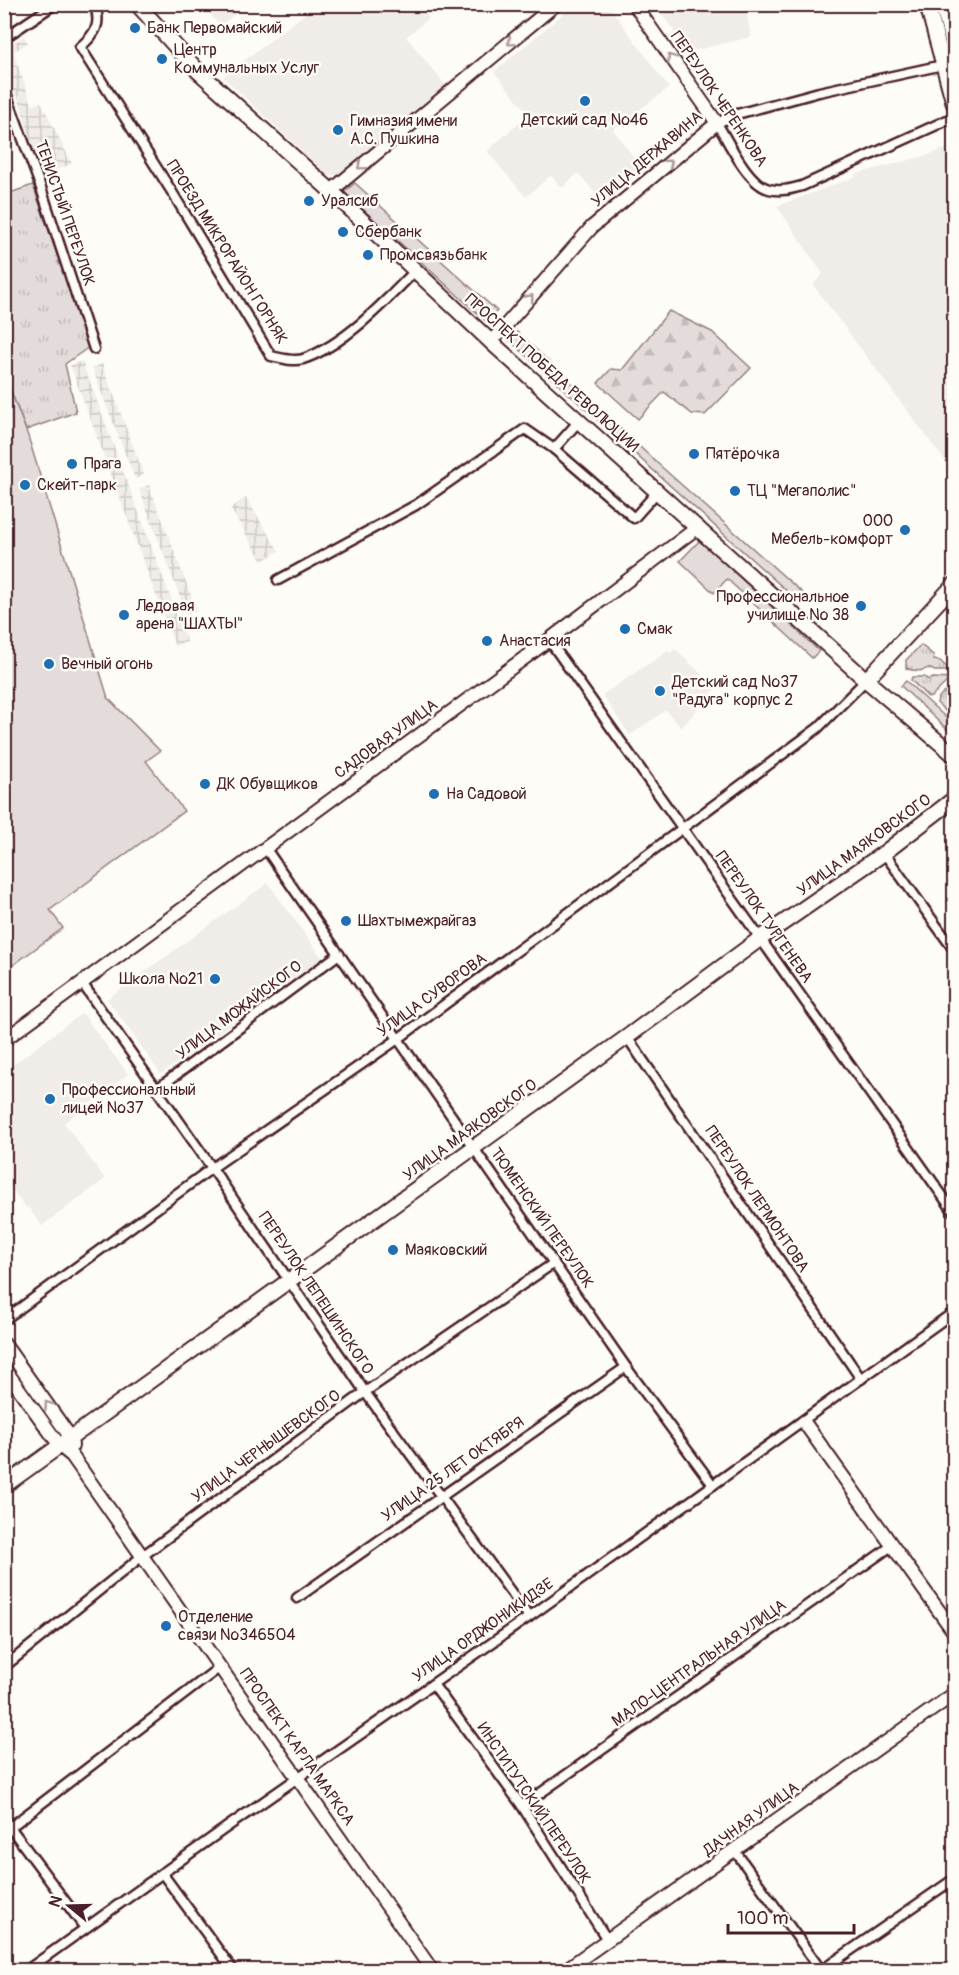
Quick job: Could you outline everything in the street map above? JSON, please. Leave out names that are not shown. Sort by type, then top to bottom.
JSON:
[{"type":"main road","name":"ПРОСПЕКТ ПОБЕДА РЕВОЛЮЦИИ","points":[[137,4],[198,71],[331,191],[491,342],[658,490],[866,680],[954,755]]},
{"type":"main road","points":[[927,4],[954,104]]},
{"type":"main road","points":[[942,4],[954,48]]},
{"type":"main road","points":[[866,680],[954,585]]},
{"type":"main road","name":"УЛИЦА МАЯКОВСКОГО","points":[[4,1486],[761,938],[884,853],[954,799]]},
{"type":"street","points":[[4,38],[56,4]]},
{"type":"street","name":"ПРОЕЗД МИКРОРАЙОН ГОРНЯК","points":[[94,4],[99,20],[94,33],[80,47],[172,192],[271,356],[285,360],[301,360],[329,346],[376,309],[415,271]]},
{"type":"street","points":[[331,191],[556,4]]},
{"type":"street","name":"ПЕРЕУЛОК ЧЕРЕНКОВА","points":[[634,4],[717,123],[751,177],[761,186],[771,190],[802,186],[954,117]]},
{"type":"street","name":"УЛИЦА ДЕРЖАВИНА","points":[[491,342],[592,227],[717,123],[737,114],[808,95],[943,65]]},
{"type":"street","name":"ТЕНИСТЫЙ ПЕРЕУЛОК","points":[[4,88],[41,188],[94,349]]},
{"type":"street","points":[[554,449],[579,421]]},
{"type":"street","points":[[278,580],[416,505],[525,429],[554,449],[634,518],[658,490]]},
{"type":"street","name":"САДОВАЯ УЛИЦА","points":[[4,1040],[266,849],[698,527]]},
{"type":"street","name":"ПЕРЕУЛОК ТУРГЕНЕВА","points":[[549,639],[954,1212]]},
{"type":"street","name":"УЛИЦА СУВОРОВА","points":[[4,1320],[212,1167],[398,1039],[818,728],[866,680]]},
{"type":"street","name":"ТЮМЕНСКИЙ ПЕРЕУЛОК","points":[[266,849],[626,1366],[713,1485]]},
{"type":"street","points":[[884,853],[954,950]]},
{"type":"street","name":"УЛИЦА МОЖАЙСКОГО","points":[[157,1089],[339,954]]},
{"type":"street","name":"ПЕРЕУЛОК ЛЕПЕШИНСКОГО","points":[[82,983],[212,1167],[365,1392],[529,1617]]},
{"type":"street","name":"ПЕРЕУЛОК ЛЕРМОНТОВА","points":[[627,1037],[861,1379]]},
{"type":"street","name":"УЛИЦА ЧЕРНЫШЕВСКОГО","points":[[4,1666],[141,1557],[365,1392],[555,1263]]},
{"type":"street","name":"УЛИЦА ОРДЖОНИКИДЗЕ","points":[[27,1971],[162,1873],[804,1422],[954,1312]]},
{"type":"street","name":"ПРОСПЕКТ КАРЛА МАРКСА","points":[[4,1344],[72,1456],[432,1971]]},
{"type":"street","name":"УЛИЦА 25 ЛЕТ ОКТЯБРЯ","points":[[297,1598],[626,1366]]},
{"type":"street","name":"ПРОСПЕКТ КАРЛА МАРКСА","points":[[4,1368],[65,1442]]},
{"type":"street","points":[[804,1422],[954,1632]]},
{"type":"street","name":"МАЛО-ЦЕНТРАЛЬНАЯ УЛИЦА","points":[[522,1806],[893,1545]]},
{"type":"street","points":[[8,1830],[220,1667]]},
{"type":"street","name":"ИНСТИТУТСКИЙ ПЕРЕУЛОК","points":[[433,1684],[522,1806],[609,1941]]},
{"type":"street","name":"ДАЧНАЯ УЛИЦА","points":[[565,1971],[954,1694]]},
{"type":"street","points":[[4,1819],[8,1830],[85,1928]]},
{"type":"street","points":[[735,1851],[822,1971],[954,1879]]},
{"type":"street","points":[[162,1873],[233,1971]]},
{"type":"shaded area","name":"Гимназия имени А.С. Пушкина","points":[[417,4],[429,18],[406,37],[447,87],[346,173],[329,176],[223,77],[316,5]]},
{"type":"shaded area","name":"Детский сад №46","points":[[575,4],[608,5],[669,88],[613,129],[643,170],[604,203],[578,173],[562,188],[551,175],[526,197],[487,151],[529,114],[494,72]]},
{"type":"shaded area","points":[[202,5],[246,5],[220,26]]},
{"type":"shaded area","points":[[656,5],[745,5],[751,37],[688,52]]},
{"type":"shaded area","points":[[24,36],[28,43],[13,52],[32,105],[41,102],[72,164],[41,175],[18,96],[12,96],[5,74],[5,49]]},
{"type":"shaded area","points":[[947,148],[954,194],[954,473],[813,285],[823,274],[777,206],[855,177],[855,174]]},
{"type":"shaded area","points":[[82,361],[187,642],[175,646],[70,365]]},
{"type":"shaded area","points":[[102,364],[144,475],[135,479],[92,368]]},
{"type":"shaded area","points":[[149,485],[197,611],[187,615],[139,489]]},
{"type":"shaded area","points":[[246,498],[279,551],[262,561],[230,508]]},
{"type":"shaded area","name":"Детский сад №37 \"Радуга\" корпус 2","points":[[675,649],[716,688],[681,728],[666,710],[630,735],[602,695],[668,651],[671,653]]},
{"type":"shaded area","name":"Школа №21","points":[[268,883],[322,958],[161,1074],[107,999]]},
{"type":"shaded area","name":"Профессиональный лицей №37","points":[[82,1013],[128,1074],[64,1123],[105,1179],[42,1226],[5,1180],[5,1071]]},
{"type":"green space","points":[[355,183],[497,311],[486,321],[344,192]]},
{"type":"green space","points":[[33,185],[89,347],[65,364],[76,412],[26,430],[5,376],[4,195]]},
{"type":"green space","points":[[669,311],[712,332],[751,368],[705,415],[692,414],[664,392],[638,419],[598,383],[611,369],[622,370]]},
{"type":"green space","points":[[517,332],[656,462],[806,596],[804,602],[799,602],[508,339],[509,333]]},
{"type":"green space","points":[[5,376],[28,436],[108,698],[160,751],[146,761],[184,811],[50,910],[63,928],[5,971]]},
{"type":"green space","points":[[700,540],[819,651],[812,658],[727,579],[714,593],[680,561]]},
{"type":"green space","points":[[921,645],[933,655],[934,660],[940,661],[951,671],[935,671],[928,668],[917,671],[906,668],[906,660]]},
{"type":"green space","points":[[912,677],[924,677],[929,680],[933,678],[950,679],[931,697],[928,697],[911,680]]},
{"type":"green space","points":[[906,681],[954,725],[954,736],[901,686]]},
{"type":"green space","points":[[944,692],[954,702],[954,719],[937,703],[938,698]]},
{"type":"place","name":"Банк Первомайский","points":[[135,28]]},
{"type":"place","name":"Центр Коммунальных Услуг","points":[[162,59]]},
{"type":"place","name":"Детский сад №46","points":[[585,101]]},
{"type":"place","name":"Гимназия имени А.С. Пушкина","points":[[338,130]]},
{"type":"place","name":"Уралсиб","points":[[309,201]]},
{"type":"place","name":"Сбербанк","points":[[343,232]]},
{"type":"place","name":"Промсвязьбанк","points":[[368,255]]},
{"type":"place","name":"Пятёрочка","points":[[694,454]]},
{"type":"place","name":"Прага","points":[[72,464]]},
{"type":"place","name":"Скейт-парк","points":[[25,485]]},
{"type":"place","name":"ТЦ \"Мегаполис\"","points":[[735,491]]},
{"type":"place","name":"ООО Мебель-комфорт","points":[[905,530]]},
{"type":"place","name":"Профессиональное училище № 38","points":[[861,606]]},
{"type":"place","name":"Ледовая арена \"ШАХТЫ\"","points":[[124,615]]},
{"type":"place","name":"Смак","points":[[625,629]]},
{"type":"place","name":"Анастасия","points":[[487,641]]},
{"type":"place","name":"Вечный огонь","points":[[49,664]]},
{"type":"place","name":"Детский сад №37 \"Радуга\" корпус 2","points":[[660,691]]},
{"type":"place","name":"ДК Обувщиков","points":[[205,784]]},
{"type":"place","name":"На Садовой","points":[[434,794]]},
{"type":"place","name":"Шахтымежрайгаз","points":[[346,921]]},
{"type":"place","name":"Школа №21","points":[[215,979]]},
{"type":"place","name":"Профессиональный лицей №37","points":[[50,1099]]},
{"type":"place","name":"Маяковский","points":[[393,1250]]},
{"type":"place","name":"Отделение связи №346504","points":[[166,1626]]}]
